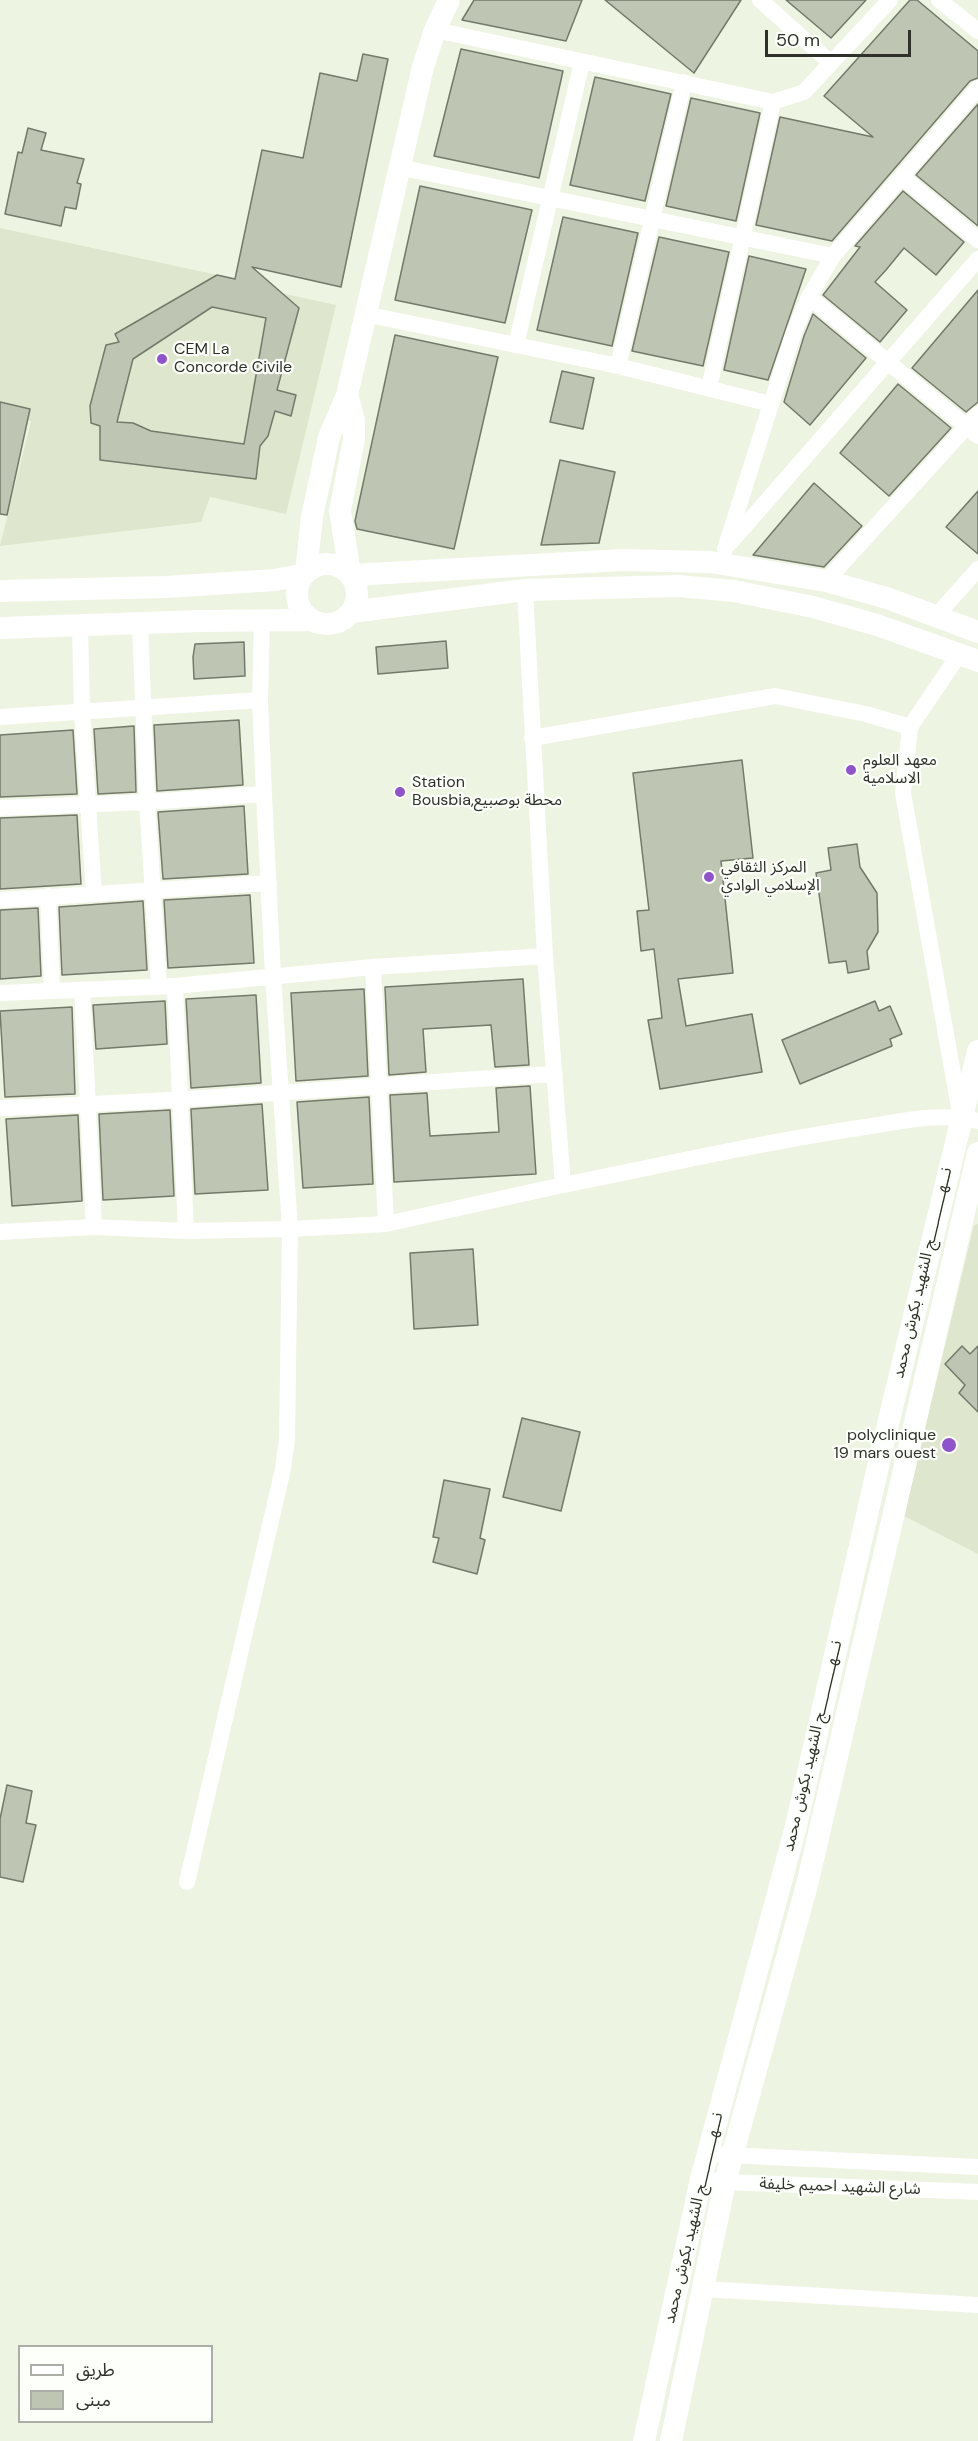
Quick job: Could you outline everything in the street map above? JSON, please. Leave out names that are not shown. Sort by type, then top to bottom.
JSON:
[{"type":"street","points":[[311,620],[300,607],[297,590],[306,573],[312,517],[328,437],[347,395],[423,67],[435,30],[449,0]]},
{"type":"street","points":[[760,0],[831,63]]},
{"type":"street","points":[[435,30],[773,102],[804,92],[890,0]]},
{"type":"street","points":[[939,0],[978,31]]},
{"type":"street","points":[[516,345],[582,62]]},
{"type":"street","points":[[618,366],[684,82]]},
{"type":"street","points":[[717,555],[794,332],[809,297],[833,256],[978,88]]},
{"type":"street","points":[[709,388],[773,102]]},
{"type":"street","points":[[399,167],[833,256]]},
{"type":"street","points":[[902,177],[978,240]]},
{"type":"street","points":[[717,555],[889,363],[978,259]]},
{"type":"street","points":[[809,297],[889,363],[974,425],[826,581]]},
{"type":"street","points":[[365,314],[618,366],[771,404]]},
{"type":"street","points":[[0,628],[311,620],[328,624],[337,622],[351,612],[356,605],[357,589],[350,574],[340,511],[354,439],[354,420],[347,395]]},
{"type":"street","points":[[0,591],[166,587],[275,580],[306,573],[323,564],[333,564],[350,574],[717,555],[826,581],[936,616],[978,632]]},
{"type":"street","points":[[936,616],[978,569]]},
{"type":"street","points":[[351,612],[525,590],[678,586],[734,591],[813,607],[969,657],[910,727],[903,793],[965,1125],[978,1144]]},
{"type":"street","points":[[525,590],[545,956],[563,1185]]},
{"type":"street","points":[[187,1882],[283,1469],[287,1439],[290,1229],[280,1094],[264,794],[260,700],[262,621]]},
{"type":"street","points":[[140,624],[152,890],[181,1098],[186,1231]]},
{"type":"street","points":[[80,626],[82,712],[94,894]]},
{"type":"street","points":[[532,738],[775,696],[866,714],[910,727]]},
{"type":"street","points":[[0,717],[260,700]]},
{"type":"street","points":[[0,808],[264,794]]},
{"type":"street","points":[[0,900],[269,883]]},
{"type":"street","points":[[48,896],[51,990]]},
{"type":"street","points":[[0,993],[167,986],[373,967],[545,956]]},
{"type":"street","points":[[373,967],[386,1224]]},
{"type":"street","points":[[82,990],[94,1227]]},
{"type":"street","name":"نـــهـــــــــــج الشهيد بكوش محمد","points":[[644,2441],[701,2180],[795,1830],[965,1125],[978,1051]]},
{"type":"street","points":[[0,1108],[280,1094],[378,1084],[555,1074]]},
{"type":"street","points":[[0,1232],[94,1227],[186,1231],[386,1224],[563,1185],[831,1131],[915,1119],[965,1125]]},
{"type":"street","name":"نـــهـــــــــــج الشهيد بكوش محمد","points":[[671,2441],[725,2182],[807,1886],[978,1153]]},
{"type":"street","name":"شارع الشهيد احميم خليفة","points":[[708,2154],[978,2167]]},
{"type":"street","name":"شارع الشهيد احميم خليفة","points":[[701,2180],[978,2192]]},
{"type":"street","points":[[703,2289],[978,2305]]},
{"type":"shaded area","name":"CEM La Concorde Civile","points":[[0,228],[273,287],[281,293],[336,305],[286,514],[210,497],[201,522],[0,546],[31,421],[0,413]]},
{"type":"shaded area","name":"polyclinique 19 mars ouest","points":[[978,1224],[978,1554],[904,1516],[974,1225]]},
{"type":"building","points":[[474,0],[582,0],[566,41],[462,20]]},
{"type":"building","points":[[605,0],[741,0],[694,73]]},
{"type":"building","points":[[786,0],[866,0],[831,38]]},
{"type":"building","points":[[910,0],[917,0],[978,51],[978,78],[970,81],[832,241],[756,225],[780,117],[873,137],[824,96]]},
{"type":"building","points":[[461,49],[563,71],[539,178],[434,156]]},
{"type":"building","points":[[363,54],[388,59],[341,287],[252,267],[299,308],[277,390],[296,395],[291,416],[275,411],[268,436],[260,446],[256,479],[100,460],[100,426],[91,423],[90,406],[106,345],[119,342],[115,334],[217,275],[235,279],[262,150],[303,158],[320,73],[357,81]],"holes":[[[212,307],[266,318],[244,444],[151,431],[133,423],[117,422],[133,359]]]},
{"type":"building","points":[[595,77],[671,94],[645,201],[570,185]]},
{"type":"building","points":[[691,98],[760,113],[736,221],[666,206]]},
{"type":"building","points":[[978,104],[978,226],[916,175]]},
{"type":"building","points":[[28,128],[46,133],[41,150],[84,159],[77,183],[81,184],[76,209],[65,207],[61,226],[5,214],[18,152],[22,153]]},
{"type":"building","points":[[420,186],[532,210],[505,323],[395,300]]},
{"type":"building","points":[[903,191],[964,242],[936,275],[904,248],[875,282],[907,310],[880,342],[823,295],[860,247],[855,246]]},
{"type":"building","points":[[563,217],[638,233],[612,346],[537,330]]},
{"type":"building","points":[[659,237],[729,252],[703,366],[632,351]]},
{"type":"building","points":[[749,256],[806,269],[768,380],[724,370]]},
{"type":"building","points":[[978,290],[978,402],[966,412],[912,368]]},
{"type":"building","points":[[813,314],[866,358],[810,425],[784,402]]},
{"type":"building","points":[[395,335],[498,357],[454,549],[357,529],[355,521]]},
{"type":"building","points":[[562,371],[594,378],[583,429],[550,422]]},
{"type":"building","points":[[898,384],[951,428],[889,496],[840,453]]},
{"type":"building","points":[[0,402],[30,409],[7,515],[0,514]]},
{"type":"building","points":[[560,460],[615,472],[599,543],[541,545]]},
{"type":"building","points":[[814,483],[862,526],[824,567],[753,555]]},
{"type":"building","points":[[978,491],[978,554],[946,527]]},
{"type":"building","points":[[446,641],[448,668],[378,674],[376,647]]},
{"type":"building","points":[[244,642],[245,676],[194,679],[195,644]]},
{"type":"building","points":[[239,720],[243,785],[157,791],[154,725]]},
{"type":"building","points":[[134,726],[136,792],[98,794],[94,729]]},
{"type":"building","points":[[73,730],[77,794],[0,797],[0,735]]},
{"type":"building","points":[[742,760],[753,858],[721,861],[733,973],[678,979],[686,1026],[752,1014],[762,1072],[660,1089],[648,1020],[662,1018],[654,949],[641,951],[637,911],[649,910],[633,773]]},
{"type":"building","points":[[244,806],[248,874],[163,879],[158,812]]},
{"type":"building","points":[[77,815],[81,884],[0,889],[0,818]]},
{"type":"building","points":[[857,844],[860,867],[877,893],[878,932],[867,951],[869,969],[848,973],[846,961],[829,963],[816,873],[831,870],[828,848]]},
{"type":"building","points":[[250,895],[254,963],[168,968],[164,900]]},
{"type":"building","points":[[143,901],[147,970],[62,975],[59,907]]},
{"type":"building","points":[[38,908],[41,976],[0,979],[0,910]]},
{"type":"building","points":[[523,979],[529,1065],[495,1067],[491,1025],[423,1029],[426,1072],[389,1075],[385,987]]},
{"type":"building","points":[[364,989],[368,1076],[296,1081],[291,993]]},
{"type":"building","points":[[256,995],[261,1083],[191,1088],[186,999]]},
{"type":"building","points":[[165,1001],[167,1044],[96,1049],[93,1005]]},
{"type":"building","points":[[875,1001],[879,1011],[890,1006],[902,1034],[890,1039],[892,1046],[800,1084],[782,1040]]},
{"type":"building","points":[[72,1007],[75,1094],[5,1097],[0,1011]]},
{"type":"building","points":[[530,1086],[536,1174],[394,1182],[390,1095],[427,1093],[430,1136],[499,1132],[496,1088]]},
{"type":"building","points":[[369,1097],[373,1184],[303,1188],[297,1102]]},
{"type":"building","points":[[262,1104],[268,1190],[195,1194],[191,1109]]},
{"type":"building","points":[[170,1110],[174,1196],[103,1200],[99,1114]]},
{"type":"building","points":[[78,1115],[82,1201],[12,1206],[6,1119]]},
{"type":"building","points":[[473,1249],[478,1325],[414,1329],[410,1253]]},
{"type":"building","points":[[962,1346],[970,1354],[978,1346],[978,1412],[959,1393],[965,1385],[945,1364]]},
{"type":"building","points":[[522,1418],[580,1432],[561,1511],[503,1497]]},
{"type":"building","points":[[444,1480],[490,1489],[480,1538],[485,1540],[477,1574],[433,1562],[439,1538],[433,1537]]},
{"type":"building","points":[[7,1785],[32,1791],[26,1823],[36,1825],[23,1882],[0,1877],[0,1819]]},
{"type":"place","name":"CEM La Concorde Civile","points":[[162,359]]},
{"type":"place","name":"معهد العلوم الاسلامية","points":[[851,770]]},
{"type":"place","name":"Station Bousbia,محطة بوصبيع","points":[[400,792]]},
{"type":"place","name":"المركز الثقافي الإسلامي الوادي","points":[[709,877]]},
{"type":"place","name":"polyclinique 19 mars ouest","points":[[949,1445]]}]
